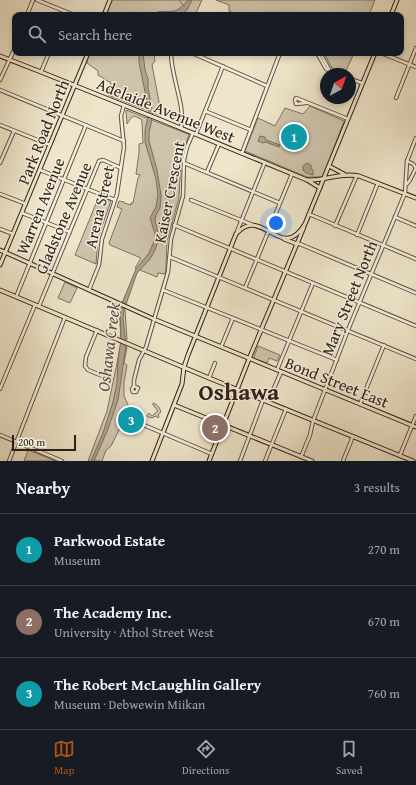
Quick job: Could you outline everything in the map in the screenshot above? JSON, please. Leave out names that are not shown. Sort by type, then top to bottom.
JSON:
[{"type":"main road","points":[[105,12],[110,0]]},
{"type":"main road","points":[[392,12],[397,0]]},
{"type":"main road","name":"Adelaide Avenue West","points":[[0,56],[195,133],[307,180],[346,174]]},
{"type":"main road","name":"Park Road North","points":[[0,265],[87,56]]},
{"type":"main road","points":[[209,461],[249,358],[304,229],[374,56]]},
{"type":"main road","points":[[329,166],[346,174],[378,183],[416,198]]},
{"type":"main road","points":[[307,180],[320,188]]},
{"type":"main road","points":[[279,236],[286,238],[294,237],[299,233],[305,224]]},
{"type":"main road","points":[[152,461],[182,384],[184,367],[195,337],[236,234],[244,227],[253,225],[297,244]]},
{"type":"main road","name":"Bond Street East","points":[[0,250],[195,337],[416,427]]},
{"type":"main road","points":[[0,290],[209,378],[413,461]]},
{"type":"main road","points":[[174,404],[312,461]]},
{"type":"street","points":[[28,12],[33,0]]},
{"type":"street","points":[[37,0],[61,12]]},
{"type":"street","points":[[396,98],[416,48]]},
{"type":"street","points":[[0,80],[12,55]]},
{"type":"street","points":[[41,72],[48,56]]},
{"type":"street","name":"Kaiser Crescent","points":[[172,56],[176,86],[183,115],[181,128]]},
{"type":"street","points":[[199,56],[267,86]]},
{"type":"street","points":[[242,153],[279,56]]},
{"type":"street","points":[[318,56],[325,68]]},
{"type":"street","points":[[322,56],[328,68]]},
{"type":"street","points":[[388,56],[416,67]]},
{"type":"street","name":"Kaiser Crescent","points":[[134,386],[134,380],[168,272],[171,239],[183,196],[186,147],[195,133],[223,66]]},
{"type":"street","points":[[356,82],[362,84]]},
{"type":"street","points":[[0,90],[124,141]]},
{"type":"street","points":[[306,102],[348,119]]},
{"type":"street","name":"Arena Street","points":[[89,290],[99,265],[102,240],[116,200],[124,141],[121,116],[124,105]]},
{"type":"street","points":[[205,111],[251,131]]},
{"type":"street","points":[[0,125],[50,145]]},
{"type":"street","name":"Warren Avenue","points":[[16,297],[65,180],[86,125]]},
{"type":"street","points":[[0,163],[14,131]]},
{"type":"street","name":"Mary Street North","points":[[301,456],[310,435],[313,421],[336,360],[404,193],[407,161],[416,138]]},
{"type":"street","points":[[208,172],[220,144]]},
{"type":"street","name":"Gladstone Avenue","points":[[39,306],[101,160],[121,168]]},
{"type":"street","points":[[407,161],[413,164],[416,168]]},
{"type":"street","points":[[184,162],[280,203]]},
{"type":"street","points":[[236,234],[265,162]]},
{"type":"street","name":"Mary Street North","points":[[406,184],[410,180],[416,168]]},
{"type":"street","points":[[40,170],[116,200]]},
{"type":"street","points":[[245,288],[292,174]]},
{"type":"street","points":[[335,226],[357,176]]},
{"type":"street","points":[[357,235],[378,183]]},
{"type":"street","points":[[0,194],[26,204]]},
{"type":"street","points":[[191,200],[253,225]]},
{"type":"street","points":[[22,212],[70,232]]},
{"type":"street","points":[[309,214],[416,259]]},
{"type":"street","points":[[395,217],[416,226]]},
{"type":"street","points":[[174,225],[416,326]]},
{"type":"street","points":[[0,229],[13,234]]},
{"type":"street","points":[[297,244],[416,293]]},
{"type":"street","points":[[170,257],[416,358]]},
{"type":"street","points":[[276,370],[313,283]]},
{"type":"street","points":[[163,290],[336,360]]},
{"type":"street","points":[[0,389],[35,305]]},
{"type":"street","points":[[9,461],[65,317]]},
{"type":"street","points":[[221,348],[233,318]]},
{"type":"street","points":[[97,330],[86,357],[85,366],[88,370],[110,379]]},
{"type":"street","points":[[360,405],[384,345]]},
{"type":"street","points":[[209,378],[215,363]]},
{"type":"street","points":[[268,402],[281,372]]},
{"type":"street","points":[[240,461],[263,400]]},
{"type":"street","points":[[265,461],[286,409]]},
{"type":"street","points":[[400,456],[416,416]]},
{"type":"street","points":[[139,423],[212,454]]},
{"type":"street","points":[[0,435],[62,461]]},
{"type":"street","points":[[343,461],[353,436]]},
{"type":"shaded area","points":[[109,0],[202,0],[196,12],[104,12]]},
{"type":"shaded area","points":[[188,0],[192,0],[185,12],[169,12],[178,10]]},
{"type":"shaded area","points":[[216,0],[375,0],[370,12],[231,12],[229,11],[229,5]]},
{"type":"shaded area","points":[[87,56],[154,56],[155,61],[152,65],[161,116],[108,95],[111,83],[98,75],[98,71],[85,60]]},
{"type":"shaded area","points":[[139,56],[143,56],[153,114],[149,141],[157,170],[161,195],[160,208],[155,220],[159,238],[150,259],[137,273],[124,310],[123,318],[126,346],[118,400],[108,429],[94,461],[91,461],[103,433],[113,402],[117,383],[121,339],[120,308],[136,269],[149,253],[156,237],[150,218],[156,207],[158,195],[156,179],[145,142],[145,130],[149,112]]},
{"type":"shaded area","points":[[326,56],[353,56],[347,68],[332,68]]},
{"type":"shaded area","points":[[310,106],[344,121],[323,177],[307,177],[245,151],[258,118],[275,126],[285,108],[303,114]]},
{"type":"shaded area","points":[[126,110],[189,135],[181,156],[179,198],[167,241],[165,274],[158,273],[157,277],[135,268],[141,258],[110,245],[109,243],[122,209],[117,207],[119,201],[131,205],[131,203],[133,203],[138,178],[140,175],[136,174],[139,144],[143,143],[142,122],[141,119],[134,116],[127,124]]},
{"type":"shaded area","points":[[260,136],[280,145],[279,147],[258,141]]},
{"type":"shaded area","points":[[307,163],[311,165],[313,175],[306,173],[303,170],[303,166]]},
{"type":"shaded area","points":[[99,196],[111,201],[98,238],[96,264],[75,255]]},
{"type":"shaded area","points":[[65,282],[77,288],[70,303],[58,298]]},
{"type":"shaded area","points":[[119,310],[125,310],[127,340],[121,338]]},
{"type":"shaded area","points":[[121,344],[127,347],[124,363],[127,365],[124,382],[124,396],[128,405],[119,430],[111,446],[106,450],[102,461],[88,461],[107,411]]},
{"type":"shaded area","points":[[258,346],[280,355],[277,361],[269,358],[267,363],[255,359],[254,357]]},
{"type":"shaded area","points":[[153,403],[161,411],[158,418],[156,416],[152,418],[147,416],[149,413],[152,416],[158,411]]},
{"type":"shaded area","points":[[28,450],[53,460],[56,461],[24,461]]},
{"type":"waterway","points":[[179,0],[184,6]]},
{"type":"place","name":"Parkwood Estate","points":[[294,137]]},
{"type":"place","name":"The Robert McLaughlin Gallery","points":[[131,420]]},
{"type":"place","name":"The Academy Inc.","points":[[215,428]]},
{"type":"district","name":"Oshawa","points":[[239,391]]},
{"type":"water label","name":"Oshawa Creek","points":[[108,347]]}]
